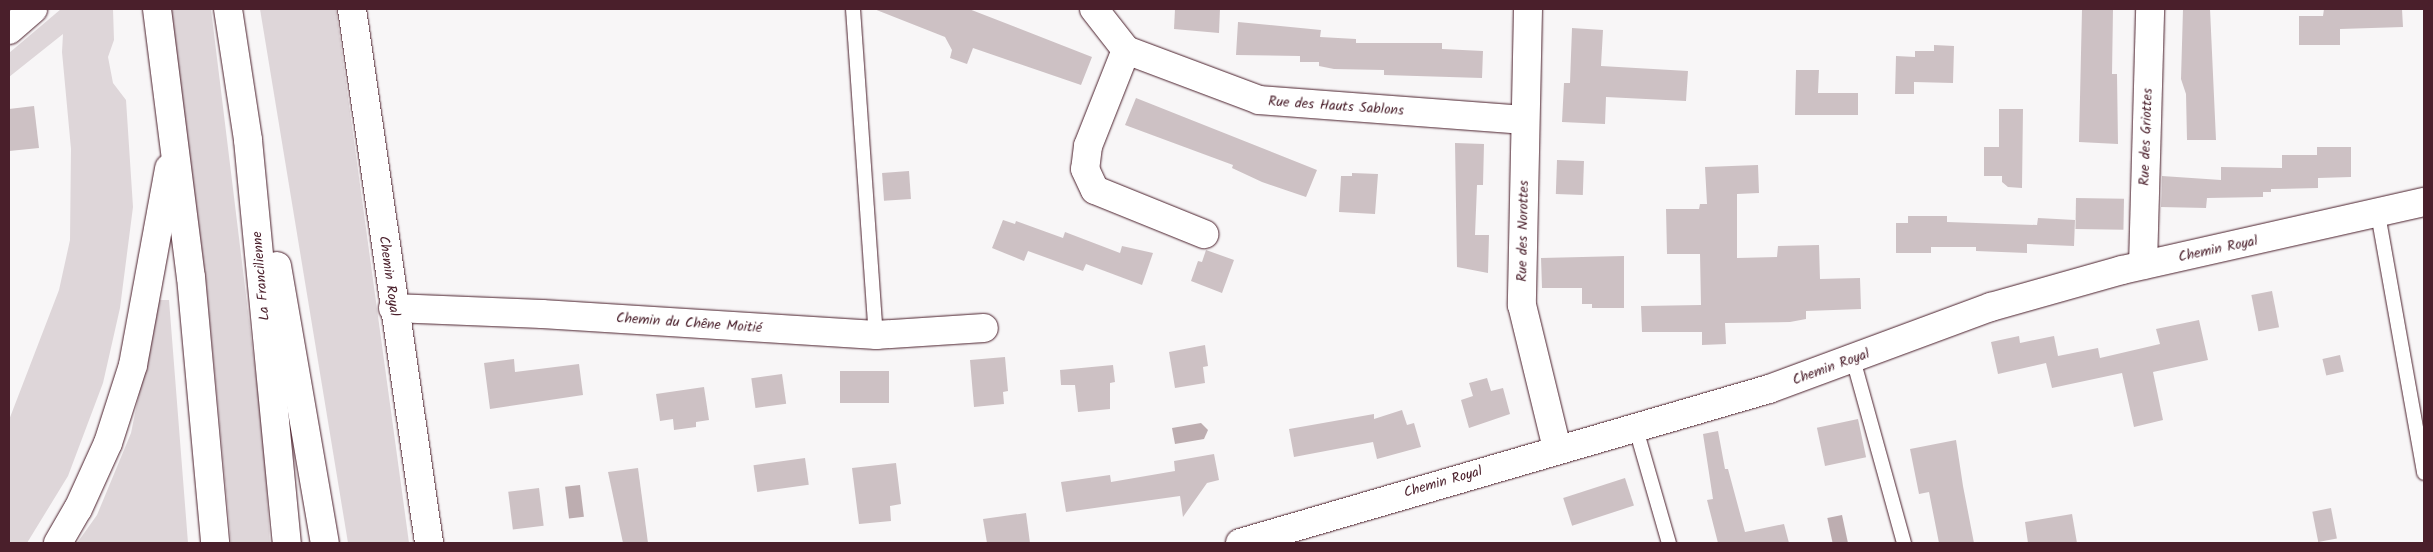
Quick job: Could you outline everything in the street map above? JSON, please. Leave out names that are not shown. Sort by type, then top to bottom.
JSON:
[{"type":"main road","points":[[9,30],[33,9]]},
{"type":"main road","points":[[157,9],[204,401],[215,543]]},
{"type":"main road","name":"La Francilienne","points":[[228,9],[248,140],[287,543]]},
{"type":"main road","name":"Chemin Royal","points":[[352,9],[393,308],[429,543]]},
{"type":"main road","points":[[1094,9],[1126,50],[1088,146],[1085,170],[1095,190],[1204,234]]},
{"type":"main road","name":"Rue des Norottes","points":[[1528,9],[1524,120],[1522,305],[1557,449]]},
{"type":"main road","name":"Rue des Griottes","points":[[2143,266],[2150,9]]},
{"type":"main road","name":"Rue des Hauts Sablons","points":[[1126,50],[1259,100],[1524,120]]},
{"type":"main road","points":[[58,543],[108,443],[133,365],[174,139]]},
{"type":"main road","points":[[248,140],[264,194],[325,543]]},
{"type":"main road","name":"Chemin Royal","points":[[1240,543],[1557,449],[1636,429],[1769,389],[1992,307],[2143,266],[2424,202]]},
{"type":"main road","name":"Chemin du Chêne Moitié","points":[[393,308],[542,314],[876,335],[984,328]]},
{"type":"lane","points":[[9,17],[10,9]]},
{"type":"lane","points":[[853,9],[876,335]]},
{"type":"lane","points":[[2378,214],[2424,473]]},
{"type":"lane","points":[[1853,359],[1904,543]]},
{"type":"lane","points":[[1636,429],[1669,543]]},
{"type":"shaded area","points":[[61,9],[113,9],[114,40],[108,57],[113,83],[126,100],[133,207],[120,308],[103,383],[68,476],[27,543],[9,543],[9,420],[59,290],[70,240],[71,149],[62,52],[63,34],[9,77],[9,53]]},
{"type":"shaded area","points":[[170,9],[211,9],[264,442],[270,543],[231,543],[206,281]]},
{"type":"shaded area","points":[[260,9],[336,9],[409,543],[348,543]]},
{"type":"shaded area","points":[[158,300],[169,300],[188,543],[77,543],[97,515],[131,433]]},
{"type":"shaded area","points":[[1201,423],[1208,430],[1204,439],[1175,444],[1172,428]]},
{"type":"shaded area","points":[[580,485],[584,517],[569,519],[565,487]]},
{"type":"shaded area","points":[[1842,515],[1848,543],[1833,543],[1827,518]]},
{"type":"building","points":[[874,9],[969,9],[1092,57],[1081,85],[973,48],[967,64],[950,58],[952,50],[945,37]]},
{"type":"building","points":[[1175,9],[1220,9],[1219,33],[1174,29]]},
{"type":"building","points":[[2082,9],[2113,9],[2112,74],[2117,74],[2118,144],[2079,142]]},
{"type":"building","points":[[2183,9],[2210,9],[2216,140],[2187,140],[2186,94],[2181,79]]},
{"type":"building","points":[[2324,9],[2402,9],[2403,27],[2340,29],[2340,45],[2299,45],[2299,16],[2323,16]]},
{"type":"building","points":[[1238,22],[1321,30],[1320,37],[1356,39],[1356,43],[1442,43],[1442,49],[1483,51],[1482,78],[1384,75],[1384,70],[1334,69],[1319,66],[1319,62],[1300,62],[1300,56],[1236,55]]},
{"type":"building","points":[[1572,28],[1603,30],[1601,66],[1688,71],[1686,101],[1606,97],[1605,124],[1562,122],[1564,83],[1570,83]]},
{"type":"building","points":[[1934,45],[1954,46],[1953,83],[1914,82],[1914,94],[1895,94],[1896,56],[1915,57],[1915,51],[1934,51]]},
{"type":"building","points":[[1796,70],[1819,70],[1818,93],[1858,93],[1858,115],[1795,115]]},
{"type":"building","points":[[1136,98],[1317,170],[1306,197],[1262,182],[1232,168],[1233,165],[1125,125]]},
{"type":"building","points":[[34,106],[39,148],[9,151],[9,109]]},
{"type":"building","points":[[1999,109],[2023,109],[2022,188],[2008,187],[2002,182],[2002,176],[1984,176],[1984,147],[1999,147]]},
{"type":"building","points":[[1455,143],[1484,144],[1483,185],[1477,185],[1475,235],[1489,235],[1488,273],[1457,267]]},
{"type":"building","points":[[2317,147],[2351,147],[2351,177],[2318,178],[2318,188],[2271,189],[2271,192],[2263,192],[2263,197],[2207,198],[2206,208],[2161,207],[2162,176],[2221,180],[2221,167],[2282,168],[2282,155],[2317,155]]},
{"type":"building","points":[[1557,160],[1584,161],[1583,195],[1556,194]]},
{"type":"building","points":[[1758,165],[1759,193],[1737,194],[1737,258],[1777,257],[1778,246],[1819,245],[1820,279],[1860,278],[1861,309],[1806,311],[1806,319],[1790,322],[1725,323],[1726,344],[1702,345],[1702,332],[1642,332],[1641,306],[1701,305],[1700,254],[1667,254],[1666,209],[1699,209],[1700,204],[1707,204],[1705,167]]},
{"type":"building","points":[[909,171],[911,199],[884,201],[882,173]]},
{"type":"building","points":[[1352,173],[1378,174],[1375,214],[1339,212],[1341,176],[1352,176]]},
{"type":"building","points":[[2076,198],[2124,199],[2123,230],[2075,229]]},
{"type":"building","points":[[1908,216],[1947,216],[1947,222],[2037,225],[2038,218],[2075,220],[2074,246],[2027,244],[2027,253],[1976,251],[1976,247],[1931,247],[1931,253],[1896,253],[1896,223],[1908,223]]},
{"type":"building","points":[[1003,220],[1015,224],[1016,221],[1063,238],[1065,232],[1120,253],[1122,246],[1153,253],[1142,285],[1086,264],[1083,271],[1028,251],[1024,261],[992,248]]},
{"type":"building","points":[[1206,250],[1234,260],[1222,293],[1191,281],[1198,261],[1202,262]]},
{"type":"building","points":[[1624,256],[1624,308],[1592,308],[1592,304],[1582,304],[1582,288],[1542,288],[1541,258]]},
{"type":"building","points":[[2272,291],[2279,327],[2258,331],[2251,295]]},
{"type":"building","points":[[2199,320],[2208,360],[2153,372],[2163,420],[2134,427],[2122,373],[2052,388],[2046,363],[1998,374],[1991,342],[2019,336],[2020,343],[2054,336],[2058,356],[2098,348],[2100,358],[2160,344],[2156,329]]},
{"type":"building","points":[[1205,345],[1208,366],[1203,367],[1205,383],[1175,388],[1169,352]]},
{"type":"building","points":[[2340,355],[2344,372],[2326,376],[2322,359]]},
{"type":"building","points":[[1005,357],[1008,391],[1003,392],[1004,404],[974,407],[970,360]]},
{"type":"building","points":[[514,359],[515,372],[579,364],[583,395],[490,409],[484,363]]},
{"type":"building","points":[[1113,365],[1115,382],[1110,383],[1110,409],[1078,412],[1075,385],[1061,385],[1060,370]]},
{"type":"building","points":[[840,371],[889,371],[889,403],[840,403]]},
{"type":"building","points":[[782,374],[786,404],[755,408],[751,378]]},
{"type":"building","points":[[1487,378],[1491,391],[1503,388],[1510,414],[1469,428],[1461,400],[1473,396],[1469,383]]},
{"type":"building","points":[[704,387],[709,420],[696,422],[696,427],[674,430],[673,419],[660,421],[656,394]]},
{"type":"building","points":[[1402,410],[1407,425],[1414,423],[1421,447],[1377,459],[1373,442],[1294,457],[1289,429],[1374,414],[1374,419]]},
{"type":"building","points":[[1858,419],[1866,457],[1825,466],[1817,428]]},
{"type":"building","points":[[1718,431],[1725,469],[1728,469],[1745,532],[1784,524],[1789,543],[1718,543],[1707,500],[1713,499],[1703,434]]},
{"type":"building","points":[[1956,440],[1974,543],[1939,543],[1929,492],[1919,494],[1910,449]]},
{"type":"building","points":[[1214,454],[1219,480],[1207,483],[1183,517],[1180,496],[1066,512],[1061,482],[1110,475],[1111,482],[1175,471],[1174,461]]},
{"type":"building","points":[[805,458],[809,485],[757,492],[754,465]]},
{"type":"building","points":[[896,463],[901,504],[890,506],[891,521],[859,524],[852,468]]},
{"type":"building","points":[[638,468],[648,543],[623,543],[608,472]]},
{"type":"building","points":[[1625,478],[1634,506],[1572,526],[1563,498]]},
{"type":"building","points":[[539,488],[544,526],[513,529],[508,492]]},
{"type":"building","points":[[2331,508],[2337,538],[2318,542],[2312,512]]},
{"type":"building","points":[[1026,513],[1030,543],[987,543],[983,519]]},
{"type":"building","points":[[2072,514],[2077,543],[2028,543],[2025,522]]}]
